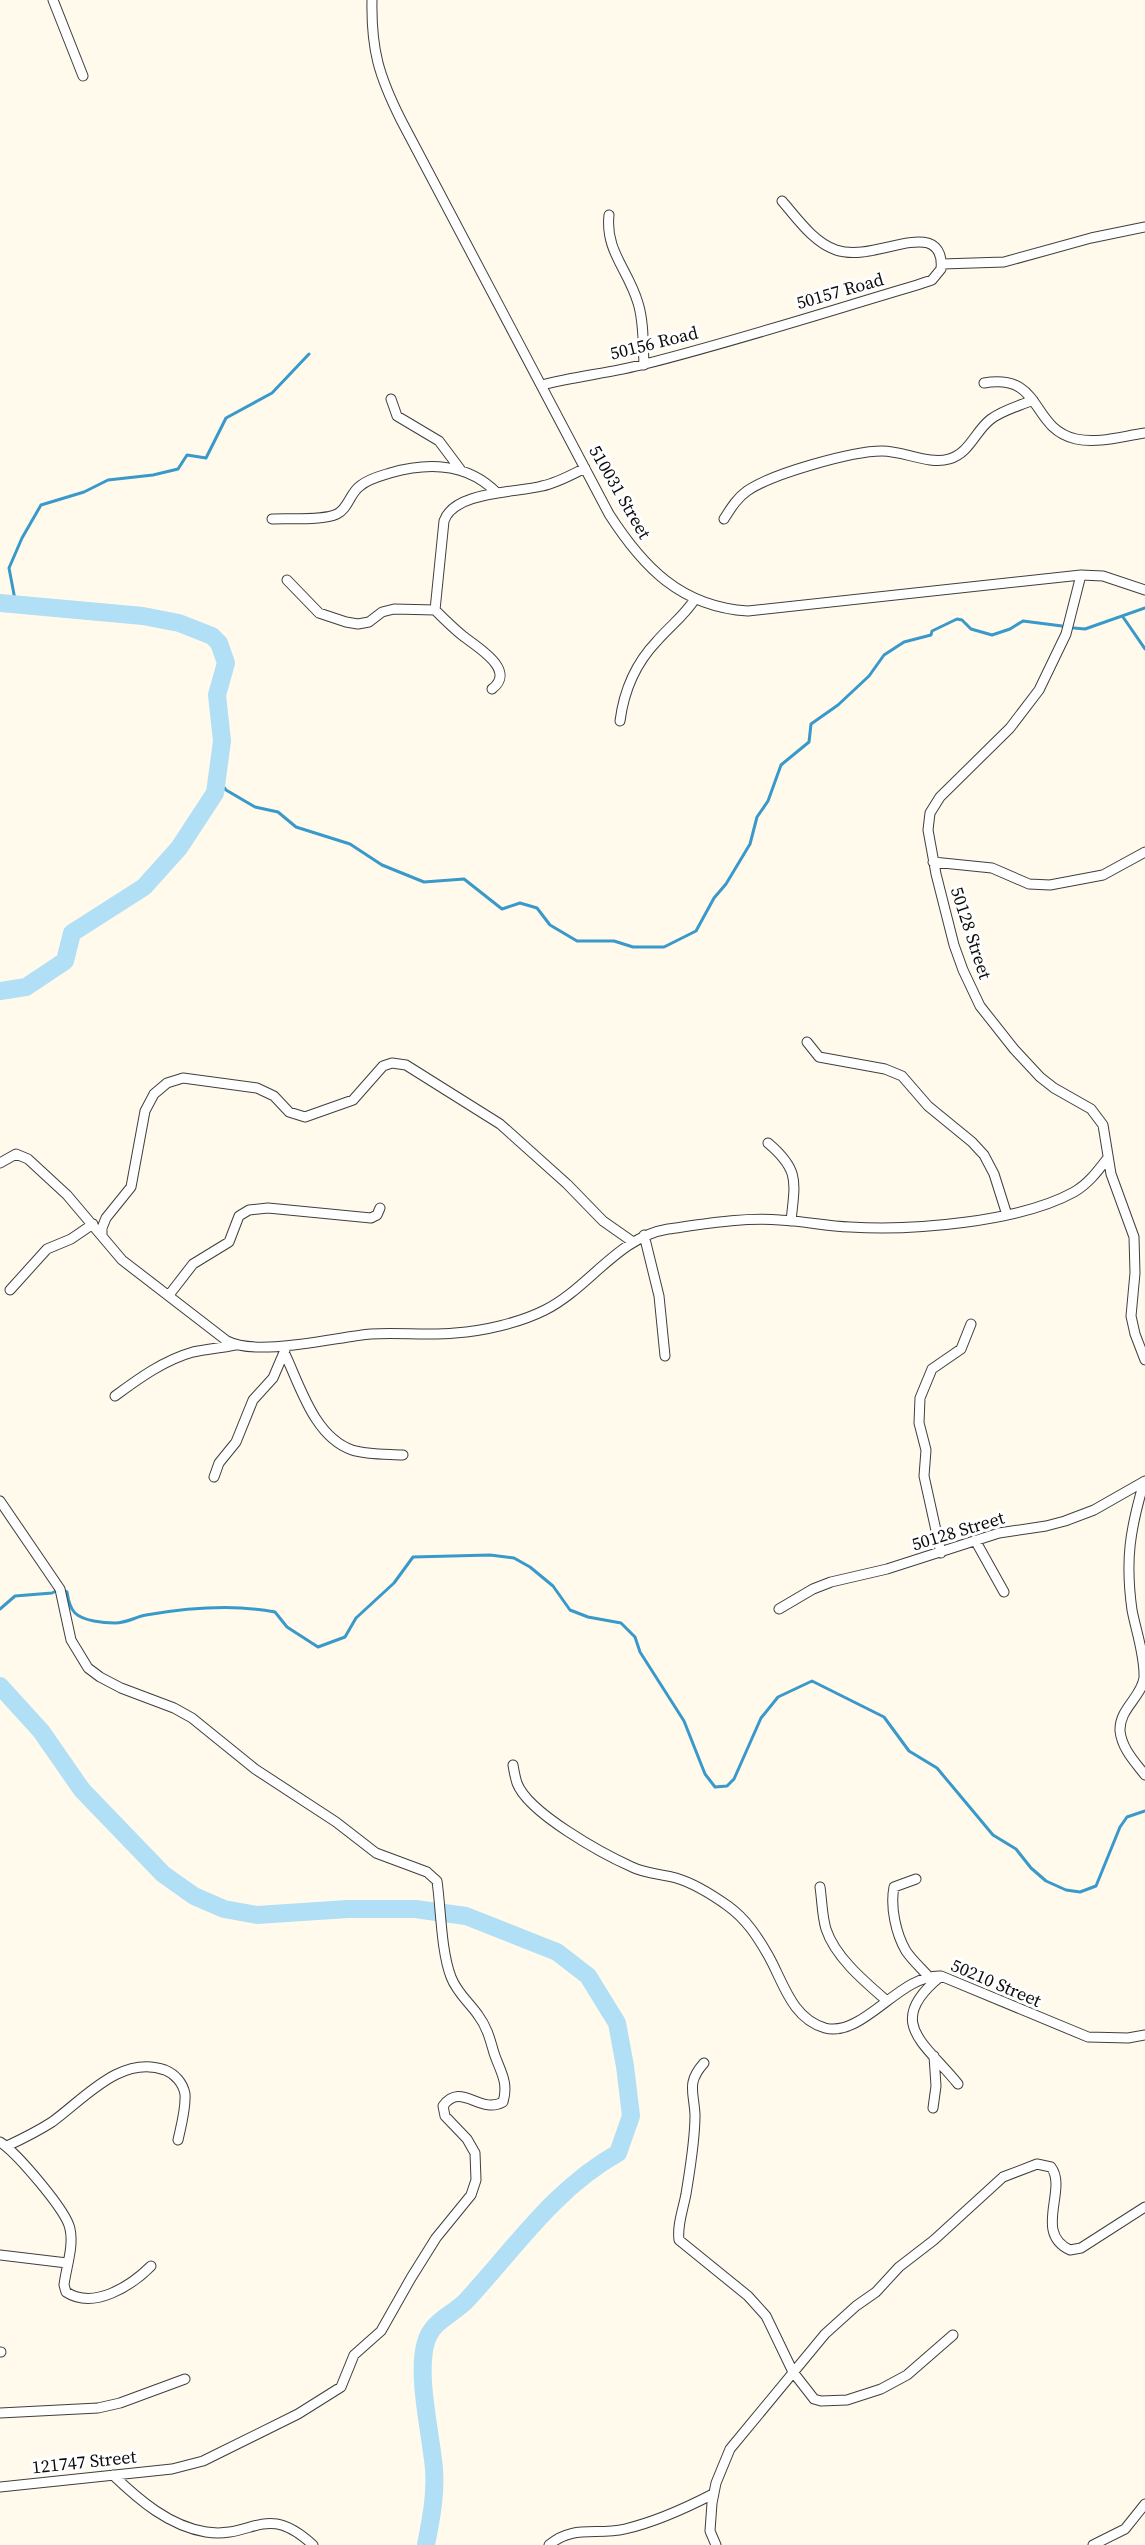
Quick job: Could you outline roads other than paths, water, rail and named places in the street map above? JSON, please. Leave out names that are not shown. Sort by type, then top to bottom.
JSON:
[{"type":"street","points":[[53,0],[83,76]]},
{"type":"street","name":"510031 Street","points":[[372,0],[373,40],[383,83],[468,249],[626,541],[649,567],[672,586],[695,599],[726,610],[748,611],[1081,575],[1102,576],[1145,591]]},
{"type":"street","points":[[782,201],[817,239],[834,249],[862,252],[928,243],[940,254],[942,264],[1004,262],[1091,238],[1145,227]]},
{"type":"street","points":[[609,215],[610,243],[635,292],[640,309],[644,365]]},
{"type":"street","name":"50157 Road","points":[[772,328],[932,280],[938,275],[942,264]]},
{"type":"street","name":"50156 Road","points":[[542,385],[644,365],[772,328]]},
{"type":"street","points":[[984,382],[1009,381],[1022,388],[1052,426],[1075,439],[1105,439],[1145,433]]},
{"type":"street","points":[[391,399],[397,416],[439,441],[460,469]]},
{"type":"street","points":[[724,519],[737,499],[753,487],[816,465],[879,451],[903,452],[930,460],[951,459],[964,450],[990,419],[1033,400]]},
{"type":"street","points":[[272,519],[335,515],[344,508],[360,486],[402,470],[427,466],[460,469],[482,480],[497,493]]},
{"type":"street","points":[[435,610],[444,521],[448,511],[466,502],[497,493],[542,486],[585,468]]},
{"type":"street","name":"50128 Street","points":[[1081,575],[1066,634],[1039,690],[1010,728],[933,805],[928,830],[933,862],[954,945],[980,1006],[1040,1077],[1054,1088],[1091,1109],[1097,1116],[1106,1137],[1107,1159],[1134,1237],[1136,1273],[1131,1316],[1145,1360]]},
{"type":"street","points":[[287,580],[319,613],[346,622],[358,624],[369,622],[382,612],[394,609],[435,610],[495,662],[500,676],[497,685],[492,689]]},
{"type":"street","points":[[620,721],[624,694],[636,669],[656,642],[686,613],[695,599]]},
{"type":"street","points":[[933,862],[992,868],[1038,886],[1103,875],[1145,852]]},
{"type":"street","points":[[807,1042],[819,1057],[885,1069],[902,1076],[928,1106],[972,1142],[984,1155],[994,1174],[1007,1215]]},
{"type":"street","points":[[102,1236],[106,1218],[131,1187],[147,1105],[167,1083],[183,1078],[257,1088],[274,1096],[289,1112],[305,1117],[348,1103],[358,1096],[383,1066],[399,1063],[415,1069],[452,1096],[500,1124],[567,1184],[603,1221],[633,1242]]},
{"type":"street","points":[[768,1143],[780,1154],[792,1171],[794,1182],[791,1221]]},
{"type":"street","points":[[0,1163],[16,1154],[28,1159],[67,1195],[122,1260],[235,1345]]},
{"type":"street","points":[[115,1396],[142,1376],[192,1353],[235,1345],[285,1349],[370,1334],[456,1333],[518,1320],[559,1302],[644,1235],[668,1229],[765,1220],[852,1227],[905,1227],[1007,1215],[1075,1192],[1090,1180],[1107,1159]]},
{"type":"street","points":[[170,1295],[193,1264],[229,1242],[239,1216],[249,1210],[268,1208],[371,1218],[377,1215],[380,1208]]},
{"type":"street","points":[[10,1290],[47,1249],[71,1239],[93,1224]]},
{"type":"street","points":[[644,1235],[659,1296],[665,1356]]},
{"type":"street","points":[[941,1553],[924,1476],[926,1450],[919,1424],[920,1398],[932,1369],[961,1349],[971,1324]]},
{"type":"street","points":[[285,1349],[312,1411],[331,1437],[354,1450],[403,1455]]},
{"type":"street","points":[[214,1477],[219,1463],[236,1442],[253,1400],[273,1378],[285,1349]]},
{"type":"street","points":[[1144,1482],[1132,1520],[1129,1555],[1132,1608],[1142,1638],[1144,1678],[1123,1714],[1120,1734],[1126,1750],[1145,1775]]},
{"type":"street","name":"50128 Street","points":[[779,1609],[813,1589],[831,1582],[887,1569],[1012,1530],[1065,1521],[1094,1510],[1144,1482]]},
{"type":"street","name":"121747 Street","points":[[0,1501],[60,1589],[71,1640],[88,1668],[121,1688],[174,1708],[192,1718],[255,1769],[336,1822],[376,1853],[427,1872],[437,1881],[439,1912],[451,1977],[461,1996],[478,2014],[488,2031],[495,2056],[505,2077],[506,2092],[503,2102],[495,2106],[487,2106],[465,2097],[456,2096],[447,2100],[443,2106],[445,2116],[467,2139],[475,2153],[476,2180],[471,2195],[436,2238],[381,2331],[354,2355],[341,2387],[298,2414],[203,2461],[172,2469],[0,2487]]},
{"type":"street","points":[[975,1540],[1004,1592]]},
{"type":"street","name":"50210 Street","points":[[513,1765],[517,1784],[528,1799],[555,1823],[633,1868],[678,1878],[727,1905],[746,1920],[768,1955],[789,2000],[805,2016],[823,2027],[846,2028],[928,1976],[941,1976],[1088,2037],[1128,2038],[1145,2034]]},
{"type":"street","points":[[916,1879],[894,1887],[892,1899],[898,1931],[906,1952],[928,1976]]},
{"type":"street","points":[[820,1887],[825,1927],[832,1940],[853,1970],[887,2001]]},
{"type":"street","points":[[941,1976],[920,1995],[915,2003],[911,2019],[916,2034],[958,2084]]},
{"type":"street","points":[[933,2108],[936,2086],[934,2056]]},
{"type":"street","points":[[704,2063],[692,2081],[695,2115],[679,2240],[748,2296],[766,2316],[794,2372],[814,2399],[847,2400],[866,2395],[907,2375],[953,2335]]},
{"type":"street","points":[[151,2266],[129,2285],[97,2297],[74,2296],[64,2289],[71,2232],[67,2219],[4,2144],[52,2122],[102,2083],[119,2073],[147,2067],[169,2072],[183,2086],[185,2096],[178,2140]]},
{"type":"street","points":[[716,2545],[710,2530],[713,2494],[730,2448],[839,2320],[876,2292],[899,2267],[934,2240],[1003,2177],[1037,2164],[1051,2167],[1056,2175],[1052,2223],[1057,2238],[1065,2248],[1070,2250],[1081,2248],[1145,2207]]},
{"type":"street","points":[[0,2254],[67,2263]]},
{"type":"street","points":[[0,2413],[98,2408],[120,2403],[185,2379]]},
{"type":"street","points":[[113,2475],[149,2507],[192,2528],[216,2532],[257,2523],[276,2522],[290,2527],[313,2545]]},
{"type":"street","points":[[549,2545],[566,2533],[626,2529],[692,2505],[713,2494]]},
{"type":"street","points":[[1093,2545],[1125,2529],[1144,2506]]},
{"type":"waterway","points":[[16,605],[9,568],[22,538],[41,505],[84,492],[108,480],[153,475],[178,469],[187,455],[206,458],[226,418],[272,393],[309,354]]},
{"type":"waterway","points":[[0,603],[143,616],[179,623],[212,636],[219,643],[226,663],[217,695],[222,741],[215,793],[179,848],[144,887],[72,933],[65,961],[26,987],[0,991]]},
{"type":"waterway","points":[[1074,628],[1085,629],[1145,608]]},
{"type":"waterway","points":[[1123,617],[1145,649]]},
{"type":"waterway","points":[[216,777],[226,790],[255,807],[278,812],[296,827],[350,844],[382,865],[424,882],[464,879],[502,909],[520,903],[537,908],[550,925],[577,941],[614,941],[633,947],[664,947],[696,931],[714,898],[726,884],[750,844],[757,817],[768,801],[781,765],[809,742],[811,724],[838,705],[869,676],[884,655],[904,642],[931,635],[932,631],[957,619],[962,620],[971,629],[992,635],[1010,629],[1023,621],[1062,626]]},
{"type":"waterway","points":[[0,1609],[15,1596],[52,1593],[60,1589],[67,1592],[75,1613],[88,1620],[105,1623],[119,1623],[146,1615],[178,1610],[243,1608],[275,1612],[287,1627],[318,1647],[345,1637],[356,1618],[394,1583],[413,1557],[490,1555],[514,1558],[530,1567],[553,1586],[570,1610],[588,1617],[621,1623],[635,1637],[640,1652],[684,1721],[705,1774],[715,1787],[727,1786],[734,1779],[761,1718],[778,1697],[812,1681],[884,1717],[909,1751],[937,1768],[993,1835],[1016,1849],[1031,1868],[1046,1881],[1066,1890],[1080,1892],[1096,1886],[1120,1827],[1127,1817],[1145,1811]]},
{"type":"waterway","points":[[0,1686],[41,1731],[82,1790],[163,1874],[194,1896],[224,1909],[257,1915],[348,1909],[415,1909],[466,1916],[557,1952],[588,1976],[617,2023],[631,2116],[618,2153],[574,2184],[555,2202],[466,2301],[433,2329],[426,2342],[423,2355],[423,2387],[434,2479],[433,2507],[426,2545]]}]
